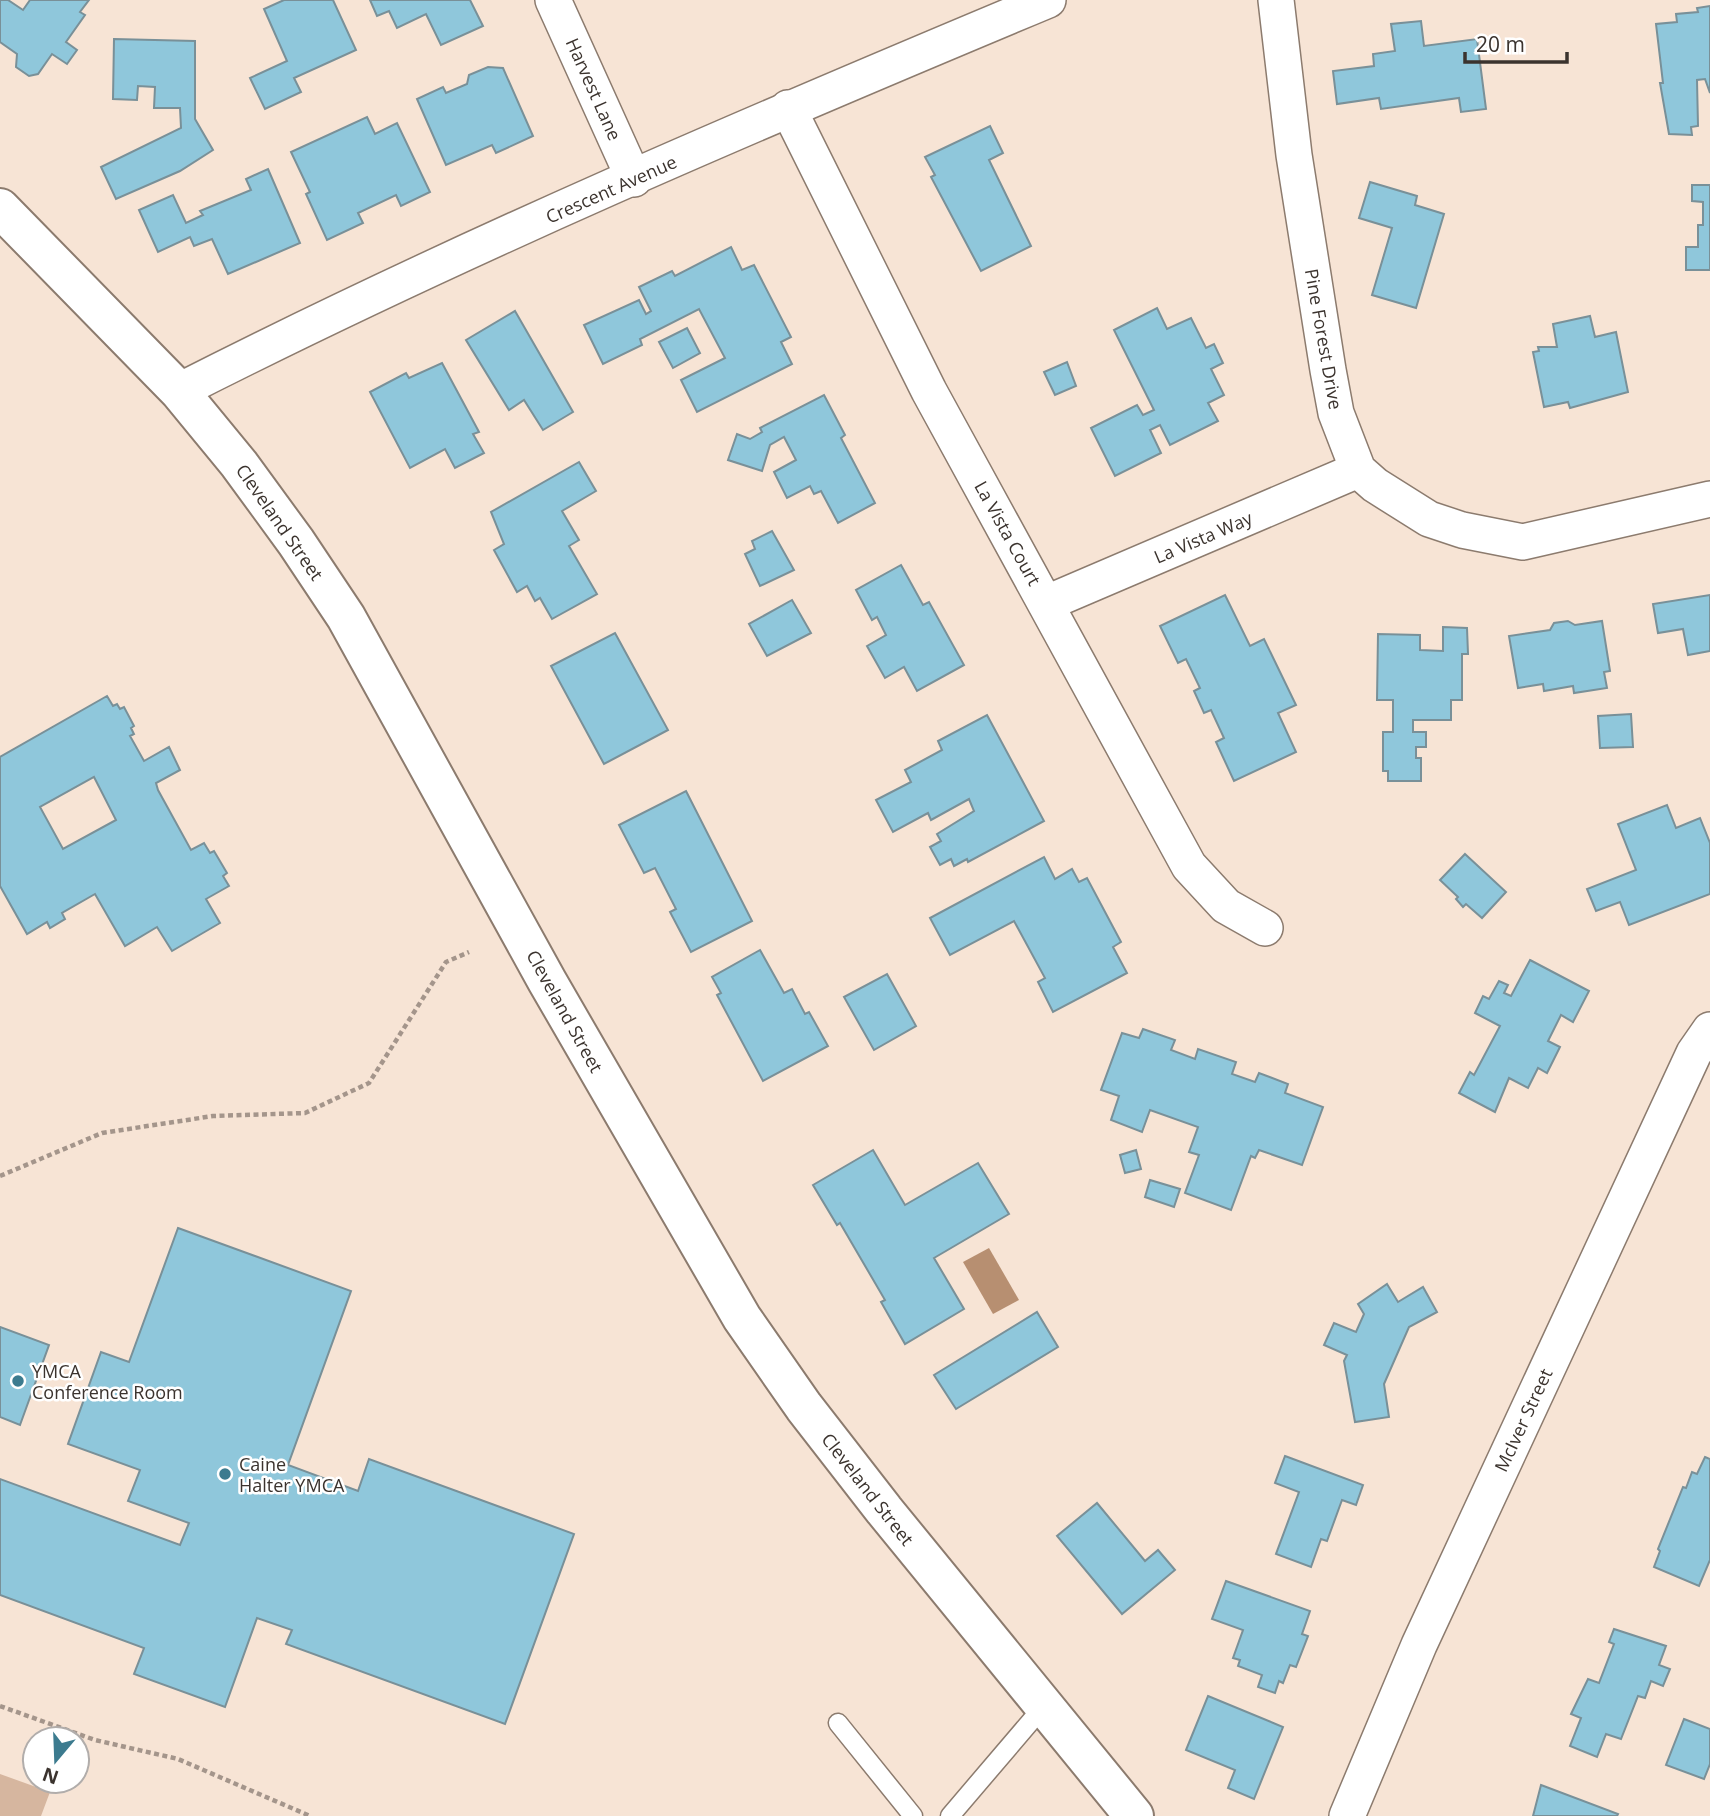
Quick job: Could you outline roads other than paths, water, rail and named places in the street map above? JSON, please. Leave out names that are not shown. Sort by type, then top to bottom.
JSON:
[{"type":"street","name":"Harvest Lane","points":[[553,0],[634,179]]},
{"type":"street","name":"Crescent Avenue","points":[[179,391],[296,332],[788,108],[1048,0]]},
{"type":"street","name":"Pine Forest Drive","points":[[1276,0],[1294,155],[1328,370],[1336,413],[1358,470]]},
{"type":"street","name":"La Vista Court","points":[[788,108],[929,391],[1189,866],[1226,906],[1265,928]]},
{"type":"street","name":"Cleveland Street","points":[[0,208],[179,391],[239,464],[346,617],[547,981],[742,1318],[804,1407],[1043,1707],[1134,1816]]},
{"type":"street","points":[[1358,470],[1375,485],[1429,519],[1462,530],[1523,542],[1710,499]]},
{"type":"street","name":"La Vista Way","points":[[1047,603],[1358,470]]},
{"type":"street","name":"McIver Street","points":[[1347,1816],[1424,1632],[1694,1053],[1710,1030]]},
{"type":"lane","points":[[950,1816],[1043,1707]]},
{"type":"lane","points":[[838,1723],[913,1816]]},
{"type":"place","name":"YMCA Conference Room","points":[[18,1381]]},
{"type":"place","name":"Caine Halter YMCA","points":[[225,1474]]}]
